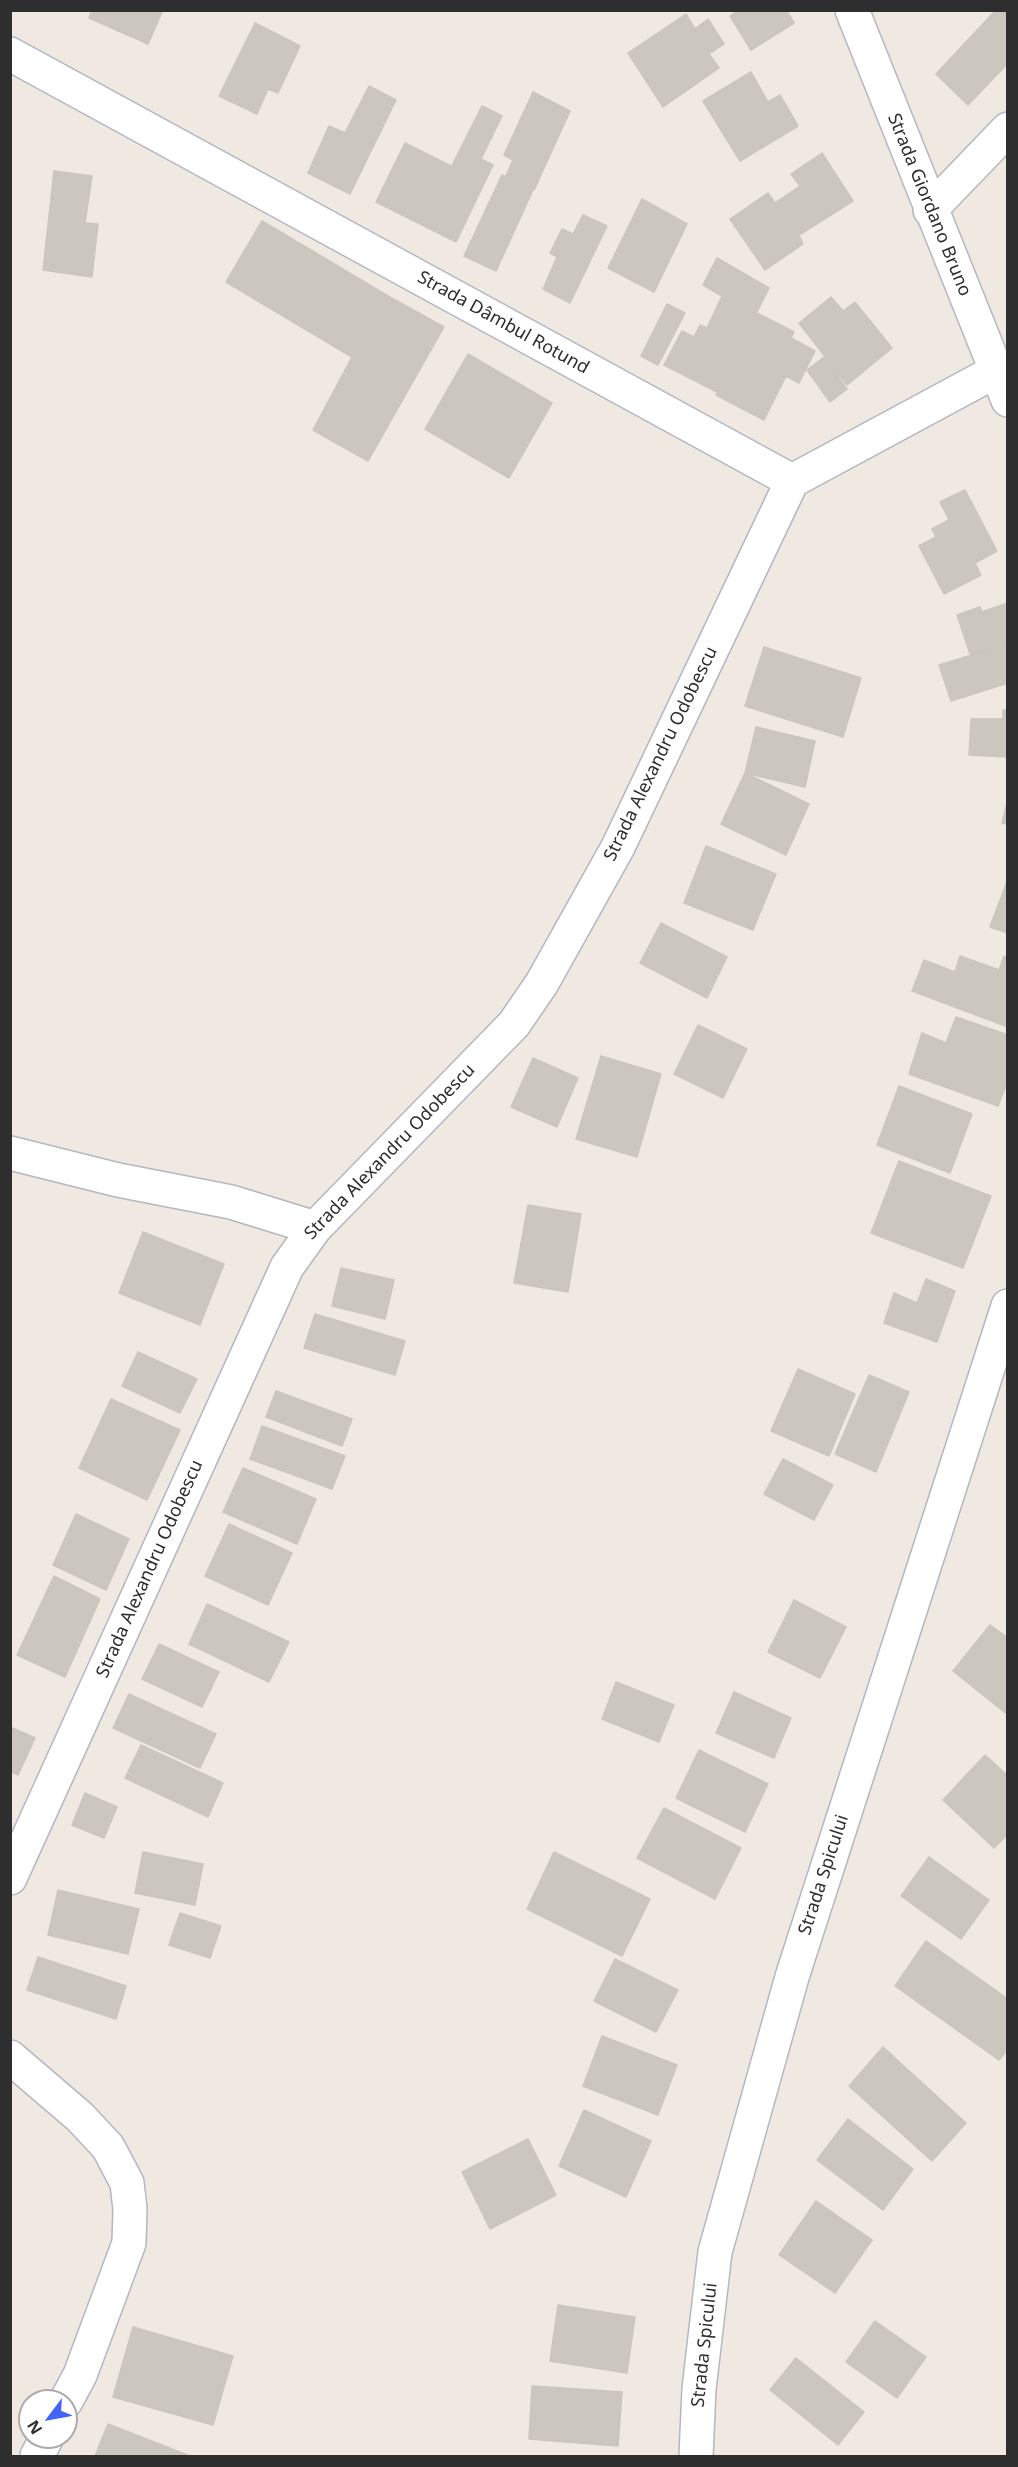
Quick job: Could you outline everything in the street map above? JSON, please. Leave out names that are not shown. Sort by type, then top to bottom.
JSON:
[{"type":"street","name":"Strada Giordano Bruno","points":[[852,10],[930,210],[1002,385]]},
{"type":"street","name":"Strada Dâmbul Rotund","points":[[10,54],[792,481]]},
{"type":"street","points":[[930,210],[1008,129]]},
{"type":"street","points":[[792,481],[1002,385]]},
{"type":"street","name":"Strada Alexandru Odobescu","points":[[10,1878],[287,1267],[315,1228],[514,1024],[542,983],[618,847],[792,481]]},
{"type":"street","points":[[10,1153],[118,1180],[231,1202],[315,1228]]},
{"type":"street","name":"Strada Spicului","points":[[696,2457],[699,2389],[715,2252],[792,1977],[1008,1306]]},
{"type":"street","points":[[10,2057],[80,2117],[108,2147],[127,2183],[130,2209],[129,2243],[80,2375],[72,2389]]},
{"type":"building","points":[[92,10],[163,10],[148,44],[89,18]]},
{"type":"building","points":[[740,10],[786,10],[794,23],[751,50],[730,16]]},
{"type":"building","points":[[996,10],[1008,10],[1008,63],[968,105],[936,74]]},
{"type":"building","points":[[686,14],[695,29],[708,19],[724,44],[709,54],[719,68],[663,107],[628,53]]},
{"type":"building","points":[[255,23],[300,46],[278,93],[268,89],[257,114],[219,96]]},
{"type":"building","points":[[751,72],[768,102],[780,95],[798,126],[740,161],[703,101]]},
{"type":"building","points":[[369,86],[396,100],[350,194],[308,173],[329,126],[345,133]]},
{"type":"building","points":[[533,92],[570,111],[534,190],[506,176],[513,160],[504,155]]},
{"type":"building","points":[[482,106],[502,116],[481,159],[493,165],[456,242],[422,225]]},
{"type":"building","points":[[405,143],[451,166],[422,225],[376,202]]},
{"type":"building","points":[[822,153],[853,201],[799,235],[803,244],[765,270],[730,219],[768,193],[775,203],[800,186],[791,174]]},
{"type":"building","points":[[54,171],[92,176],[85,223],[98,224],[92,277],[43,270]]},
{"type":"building","points":[[502,175],[533,190],[496,271],[464,256]]},
{"type":"building","points":[[642,199],[687,224],[654,292],[608,268]]},
{"type":"building","points":[[583,215],[607,226],[570,303],[543,289],[557,257],[550,253],[562,229],[573,234]]},
{"type":"building","points":[[262,221],[388,296],[352,357],[226,282]]},
{"type":"building","points":[[717,258],[769,288],[717,392],[664,365],[682,331],[694,337],[700,325],[707,328],[722,296],[703,285]]},
{"type":"building","points":[[388,296],[444,327],[368,461],[313,430]]},
{"type":"building","points":[[831,297],[843,311],[855,302],[892,348],[847,385],[799,323]]},
{"type":"building","points":[[667,304],[685,313],[658,365],[641,356]]},
{"type":"building","points":[[757,313],[794,332],[791,338],[815,351],[799,383],[786,376],[764,420],[716,395]]},
{"type":"building","points":[[468,354],[552,403],[509,478],[425,429]]},
{"type":"building","points":[[824,357],[847,389],[830,402],[807,370]]},
{"type":"building","points":[[965,490],[997,551],[975,563],[981,575],[944,594],[919,546],[936,537],[932,529],[949,520],[940,502]]},
{"type":"building","points":[[1008,603],[1008,643],[970,654],[957,615],[980,607],[982,612]]},
{"type":"building","points":[[1008,644],[1008,683],[951,701],[939,665]]},
{"type":"building","points":[[764,647],[861,678],[843,737],[745,706]]},
{"type":"building","points":[[1003,710],[1008,710],[1008,757],[969,755],[971,719],[1003,719]]},
{"type":"building","points":[[756,727],[815,741],[805,787],[745,773]]},
{"type":"building","points":[[745,773],[809,804],[786,855],[721,824]]},
{"type":"building","points":[[1008,799],[1008,824],[1002,823]]},
{"type":"building","points":[[706,846],[776,874],[753,930],[684,903]]},
{"type":"building","points":[[1008,879],[1008,933],[990,927]]},
{"type":"building","points":[[661,923],[727,957],[707,998],[640,963]]},
{"type":"building","points":[[960,956],[999,970],[1004,956],[1008,958],[1008,1027],[912,991],[924,960],[955,972]]},
{"type":"building","points":[[956,1017],[1008,1035],[1008,1080],[998,1106],[909,1074],[922,1033],[946,1043]]},
{"type":"building","points":[[698,1025],[747,1049],[723,1098],[674,1074]]},
{"type":"building","points":[[601,1056],[661,1074],[637,1157],[576,1139]]},
{"type":"building","points":[[533,1058],[578,1078],[557,1127],[511,1107]]},
{"type":"building","points":[[899,1086],[972,1114],[950,1173],[877,1145]]},
{"type":"building","points":[[899,1161],[991,1196],[963,1268],[871,1233]]},
{"type":"building","points":[[528,1205],[581,1214],[568,1292],[514,1283]]},
{"type":"building","points":[[143,1232],[224,1264],[200,1325],[119,1293]]},
{"type":"building","points":[[341,1268],[394,1280],[385,1319],[332,1306]]},
{"type":"building","points":[[926,1279],[955,1291],[937,1342],[884,1323],[894,1293],[917,1303]]},
{"type":"building","points":[[315,1314],[405,1341],[395,1375],[304,1348]]},
{"type":"building","points":[[138,1352],[197,1379],[180,1413],[122,1386]]},
{"type":"building","points":[[798,1369],[855,1394],[829,1456],[771,1431]]},
{"type":"building","points":[[869,1375],[909,1392],[876,1472],[835,1454]]},
{"type":"building","points":[[276,1391],[352,1419],[342,1446],[266,1417]]},
{"type":"building","points":[[111,1399],[180,1430],[147,1500],[79,1468]]},
{"type":"building","points":[[262,1426],[345,1456],[332,1489],[250,1459]]},
{"type":"building","points":[[783,1459],[833,1485],[814,1520],[764,1494]]},
{"type":"building","points":[[243,1468],[316,1499],[297,1544],[223,1512]]},
{"type":"building","points":[[76,1514],[129,1539],[106,1590],[53,1565]]},
{"type":"building","points":[[229,1524],[292,1553],[268,1605],[205,1576]]},
{"type":"building","points":[[54,1576],[100,1599],[65,1677],[17,1655]]},
{"type":"building","points":[[794,1600],[846,1627],[820,1678],[768,1652]]},
{"type":"building","points":[[207,1604],[289,1642],[269,1682],[189,1644]]},
{"type":"building","points":[[990,1625],[1008,1638],[1008,1715],[953,1671]]},
{"type":"building","points":[[159,1644],[219,1672],[202,1707],[142,1679]]},
{"type":"building","points":[[616,1682],[674,1705],[659,1742],[602,1719]]},
{"type":"building","points":[[734,1692],[791,1718],[774,1758],[716,1733]]},
{"type":"building","points":[[129,1694],[216,1734],[200,1768],[113,1728]]},
{"type":"building","points":[[10,1727],[35,1738],[18,1775],[10,1771]]},
{"type":"building","points":[[141,1745],[223,1783],[208,1817],[125,1778]]},
{"type":"building","points":[[699,1750],[768,1784],[745,1832],[676,1798]]},
{"type":"building","points":[[985,1755],[1008,1776],[1008,1834],[994,1848],[943,1800]]},
{"type":"building","points":[[85,1793],[117,1807],[104,1838],[72,1825]]},
{"type":"building","points":[[664,1808],[741,1848],[715,1899],[637,1858]]},
{"type":"building","points":[[143,1852],[203,1864],[195,1905],[135,1893]]},
{"type":"building","points":[[554,1852],[650,1899],[622,1956],[527,1909]]},
{"type":"building","points":[[929,1857],[989,1900],[961,1939],[901,1896]]},
{"type":"building","points":[[58,1890],[139,1909],[128,1954],[48,1935]]},
{"type":"building","points":[[180,1913],[221,1926],[210,1958],[169,1945]]},
{"type":"building","points":[[926,1941],[1008,1999],[1008,2049],[999,2060],[895,1986]]},
{"type":"building","points":[[38,1957],[126,1986],[116,2019],[27,1990]]},
{"type":"building","points":[[615,1959],[678,1990],[656,2032],[594,2001]]},
{"type":"building","points":[[602,2036],[677,2065],[658,2115],[583,2086]]},
{"type":"building","points":[[883,2047],[966,2123],[932,2161],[849,2086]]},
{"type":"building","points":[[584,2110],[651,2141],[626,2197],[559,2166]]},
{"type":"building","points":[[848,2119],[913,2169],[883,2210],[817,2160]]},
{"type":"building","points":[[528,2139],[556,2195],[490,2229],[462,2172]]},
{"type":"building","points":[[816,2201],[872,2240],[835,2293],[779,2255]]},
{"type":"building","points":[[558,2305],[635,2317],[627,2373],[550,2361]]},
{"type":"building","points":[[875,2321],[926,2357],[897,2398],[846,2362]]},
{"type":"building","points":[[133,2327],[233,2356],[213,2425],[113,2397]]},
{"type":"building","points":[[796,2358],[864,2412],[838,2445],[770,2390]]},
{"type":"building","points":[[532,2386],[622,2392],[618,2446],[529,2439]]},
{"type":"building","points":[[108,2424],[190,2456],[95,2456]]}]
